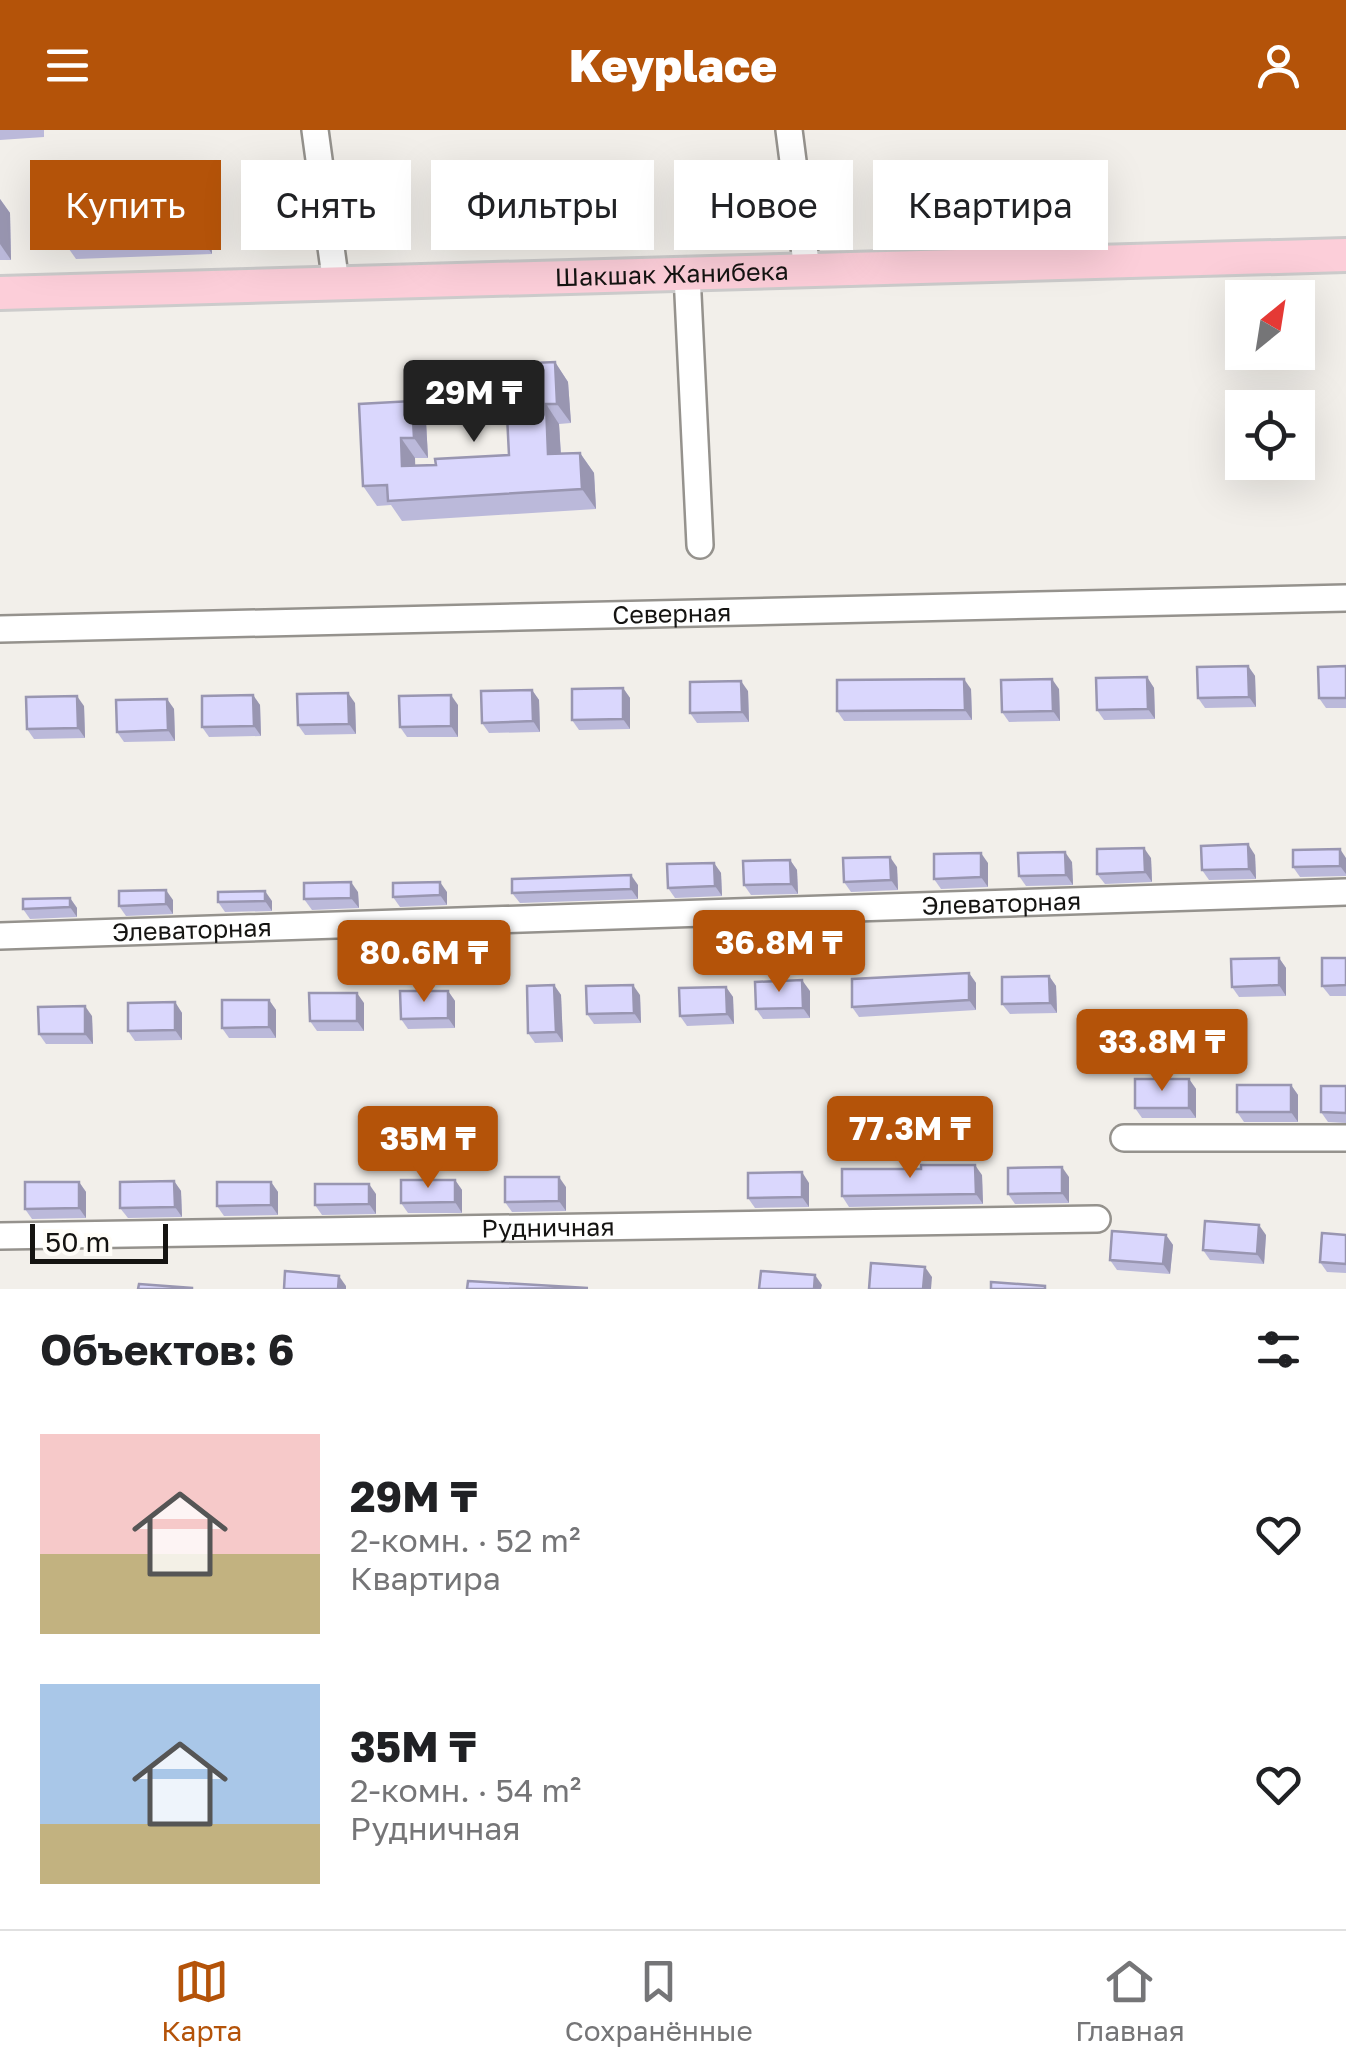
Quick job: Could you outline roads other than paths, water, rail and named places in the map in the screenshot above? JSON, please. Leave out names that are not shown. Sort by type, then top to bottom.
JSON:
[{"type":"main road","name":"Шакшак Жанибека","points":[[0,294],[1346,255]]},
{"type":"street","points":[[315,130],[336,284]]},
{"type":"street","points":[[789,130],[806,270]]},
{"type":"street","points":[[687,274],[700,545]]},
{"type":"street","name":"Северная","points":[[0,630],[1346,598]]},
{"type":"street","name":"Элеваторная","points":[[0,936],[1346,892]]},
{"type":"street","points":[[1124,1138],[1346,1138]]},
{"type":"street","name":"Рудничная","points":[[0,1236],[1097,1219]]}]
